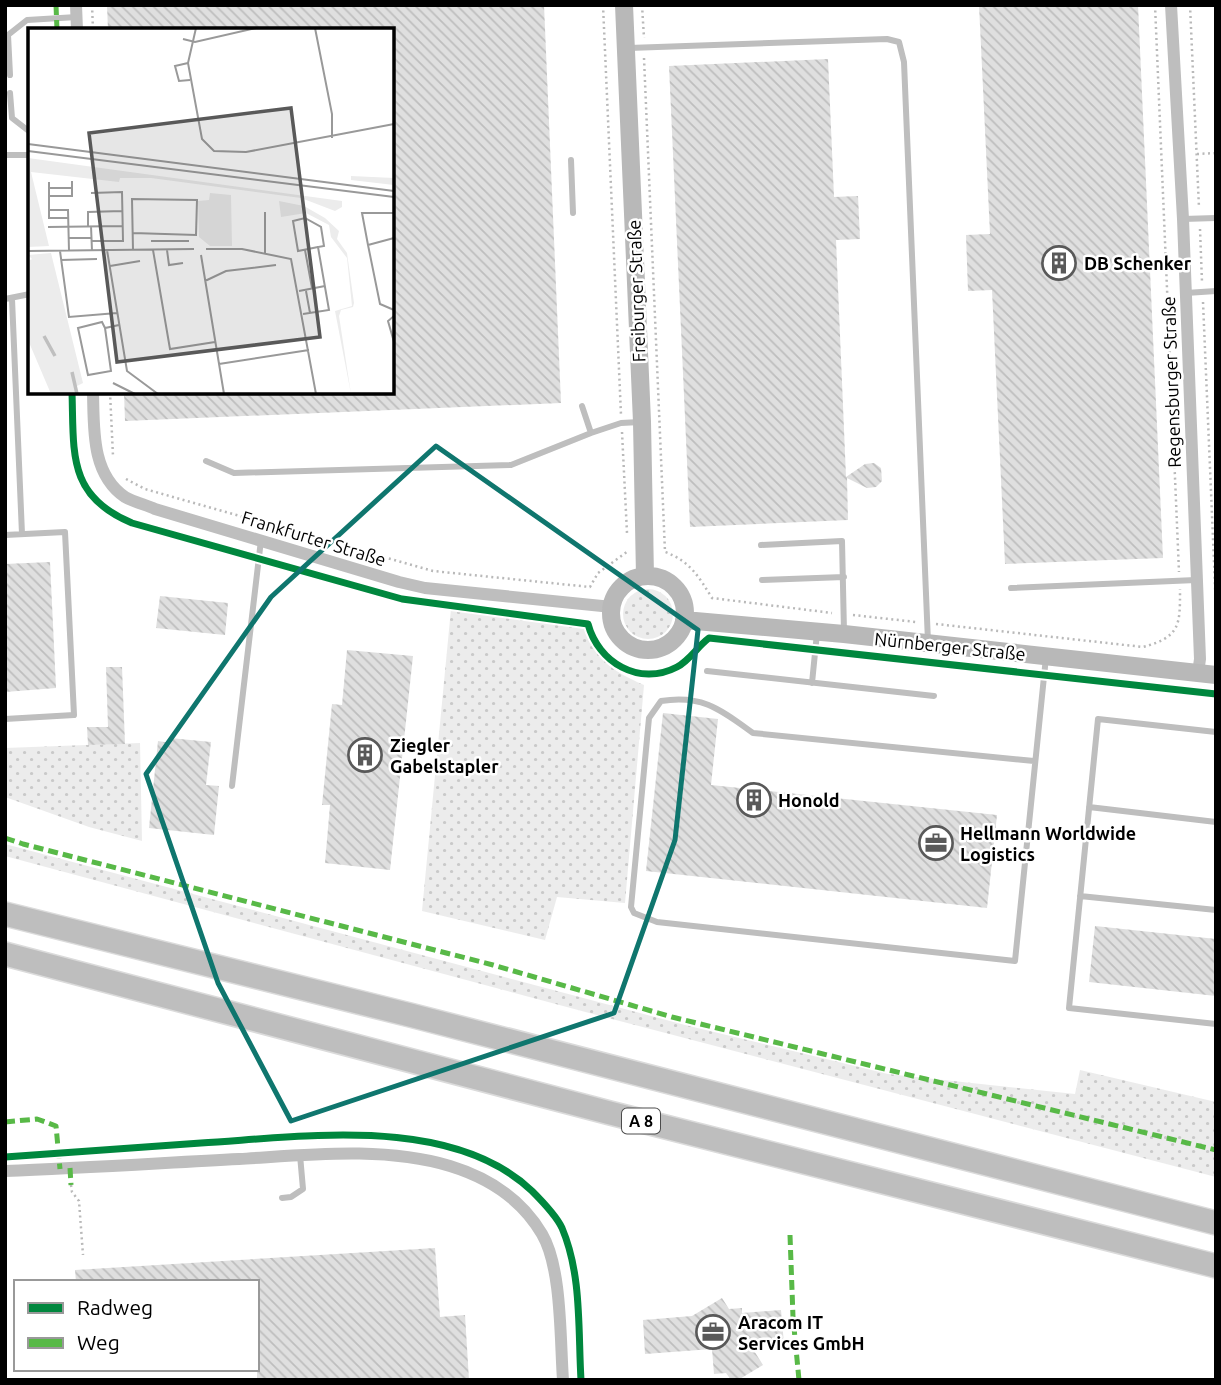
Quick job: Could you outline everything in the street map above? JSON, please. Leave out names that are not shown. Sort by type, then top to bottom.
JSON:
[{"type":"highway","points":[[5,914],[1216,1223]]},
{"type":"highway","name":"A 8","points":[[5,954],[610,1114],[1216,1266]]},
{"type":"street","name":"Freiburger Straße","points":[[624,5],[635,48],[645,576]]},
{"type":"street","name":"Regensburger Straße","points":[[1171,5],[1196,580],[1207,674]]},
{"type":"street","name":"Frankfurter Straße","points":[[93,394],[96,449],[101,467],[111,485],[126,498],[155,509],[425,587],[612,607]]},
{"type":"street","points":[[645,576],[663,579],[673,586],[685,607],[680,632],[671,641],[648,650],[625,641],[612,620],[612,607],[621,588],[629,581],[645,576]]},
{"type":"street","name":"Nürnberger Straße","points":[[684,620],[817,631],[1207,674]]},
{"type":"street","points":[[5,1171],[300,1155],[385,1156],[425,1160],[472,1174],[509,1195],[533,1221],[550,1252],[563,1380]]},
{"type":"lane","points":[[10,75],[8,35],[27,20],[77,18]]},
{"type":"lane","points":[[635,48],[887,39],[899,42],[904,62],[928,644]]},
{"type":"lane","points":[[10,93],[12,118],[28,130]]},
{"type":"lane","points":[[5,155],[28,155]]},
{"type":"lane","points":[[571,160],[573,213]]},
{"type":"lane","points":[[1182,219],[1216,218]]},
{"type":"lane","points":[[1185,293],[1216,292]]},
{"type":"lane","points":[[22,534],[8,299],[28,294]]},
{"type":"lane","points":[[582,406],[591,433]]},
{"type":"lane","points":[[206,461],[234,473],[510,465],[621,423],[642,422]]},
{"type":"lane","points":[[5,535],[65,532],[74,715],[5,719]]},
{"type":"lane","points":[[232,786],[261,540]]},
{"type":"lane","points":[[761,545],[842,541],[844,634]]},
{"type":"lane","points":[[762,580],[844,577]]},
{"type":"lane","points":[[1011,588],[1196,580]]},
{"type":"lane","points":[[812,683],[817,631]]},
{"type":"lane","points":[[1034,761],[753,733],[720,710],[699,700],[677,698],[661,701],[649,718],[631,907],[634,913],[657,922],[1015,961],[1046,657]]},
{"type":"lane","points":[[707,671],[934,695]]},
{"type":"lane","points":[[1216,732],[1098,719],[1069,1007],[1216,1024]]},
{"type":"lane","points":[[1090,807],[1216,822]]},
{"type":"lane","points":[[1080,896],[1216,910]]},
{"type":"lane","points":[[282,1198],[291,1197],[303,1189],[300,1155]]},
{"type":"path","points":[[92,5],[93,28]]},
{"type":"path","points":[[125,478],[145,489],[433,571],[590,587],[598,573],[628,552],[603,5]]},
{"type":"path","points":[[642,5],[635,48],[666,552],[687,563],[712,598],[1143,647],[1170,636],[1180,622],[1155,5]]},
{"type":"path","points":[[1190,5],[1211,544],[1216,610]]},
{"type":"path","points":[[1197,154],[1216,153]]},
{"type":"path","points":[[110,394],[114,463]]},
{"type":"path","points":[[19,1156],[329,1135],[403,1138],[439,1145],[491,1161],[516,1175],[541,1200],[561,1227],[575,1272],[581,1380]]},
{"type":"path","points":[[71,1185],[72,1192],[79,1201],[83,1255]]},
{"type":"highlighted area","points":[[436,446],[698,630],[675,840],[614,1013],[291,1121],[218,983],[146,774],[271,597]]},
{"type":"shaded area","points":[[648,589],[666,596],[673,614],[666,632],[648,639],[630,632],[623,614],[630,596]]},
{"type":"shaded area","points":[[451,609],[584,626],[594,648],[606,663],[644,685],[625,903],[557,897],[545,940],[422,911]]},
{"type":"shaded area","points":[[140,743],[142,841],[89,827],[5,797],[5,748]]},
{"type":"shaded area","points":[[5,844],[685,1025],[888,1074],[1075,1094],[1080,1070],[1216,1102],[1216,1177],[5,856]]},
{"type":"building","points":[[107,5],[544,5],[561,403],[125,421],[124,394],[394,394],[394,28],[108,28]]},
{"type":"building","name":"DB Schenker","points":[[979,5],[1138,5],[1163,558],[1005,564],[992,290],[968,291],[966,235],[990,234]]},
{"type":"building","points":[[828,59],[834,197],[858,196],[860,239],[836,240],[846,477],[865,464],[874,463],[881,468],[882,481],[876,487],[867,488],[847,478],[848,520],[690,527],[669,66]]},
{"type":"building","points":[[50,562],[56,688],[5,692],[5,564]]},
{"type":"building","points":[[160,596],[228,603],[225,635],[156,628]]},
{"type":"building","name":"Ziegler Gabelstapler","points":[[347,650],[413,656],[390,870],[325,863],[330,805],[322,805],[332,704],[342,705]]},
{"type":"building","points":[[106,667],[122,667],[125,744],[88,745],[87,727],[108,727]]},
{"type":"building","name":"Honold","points":[[663,713],[718,719],[711,785],[997,815],[987,908],[646,871]]},
{"type":"building","points":[[170,738],[211,742],[206,785],[219,786],[214,835],[149,828],[158,741],[170,743]]},
{"type":"building","points":[[1095,926],[1216,939],[1216,996],[1089,982]]},
{"type":"building","points":[[435,1248],[440,1317],[465,1315],[469,1380],[257,1380],[259,1280],[76,1280],[75,1270]]},
{"type":"building","name":"Aracom IT Services GmbH","points":[[722,1298],[729,1309],[742,1308],[742,1313],[781,1310],[784,1344],[751,1346],[763,1365],[738,1380],[731,1380],[726,1373],[714,1374],[712,1349],[645,1354],[643,1320],[692,1316]]},
{"type":"marked path","points":[[56,5],[57,28]]},
{"type":"marked path","points":[[5,838],[493,965],[672,1017],[1216,1150]]},
{"type":"marked path","points":[[5,1122],[37,1119],[56,1126],[60,1169]]},
{"type":"marked path","points":[[70,1168],[71,1185]]},
{"type":"marked path","points":[[790,1235],[799,1380]]},
{"type":"cycle path","points":[[72,394],[75,453],[85,486],[95,500],[132,523],[402,599],[588,624],[601,650],[611,660],[635,672],[648,674],[677,667],[709,638],[1216,694]]},
{"type":"cycle path","points":[[5,1157],[329,1135],[419,1140],[460,1150],[499,1167],[532,1191],[553,1213],[562,1228],[576,1284],[581,1380]]},
{"type":"place","name":"DB Schenker","points":[[1059,263]]},
{"type":"place","name":"Ziegler Gabelstapler","points":[[365,755]]},
{"type":"place","name":"Honold","points":[[754,800]]},
{"type":"place","name":"Hellmann Worldwide Logistics","points":[[936,843]]},
{"type":"place","name":"Aracom IT Services GmbH","points":[[713,1332]]}]
